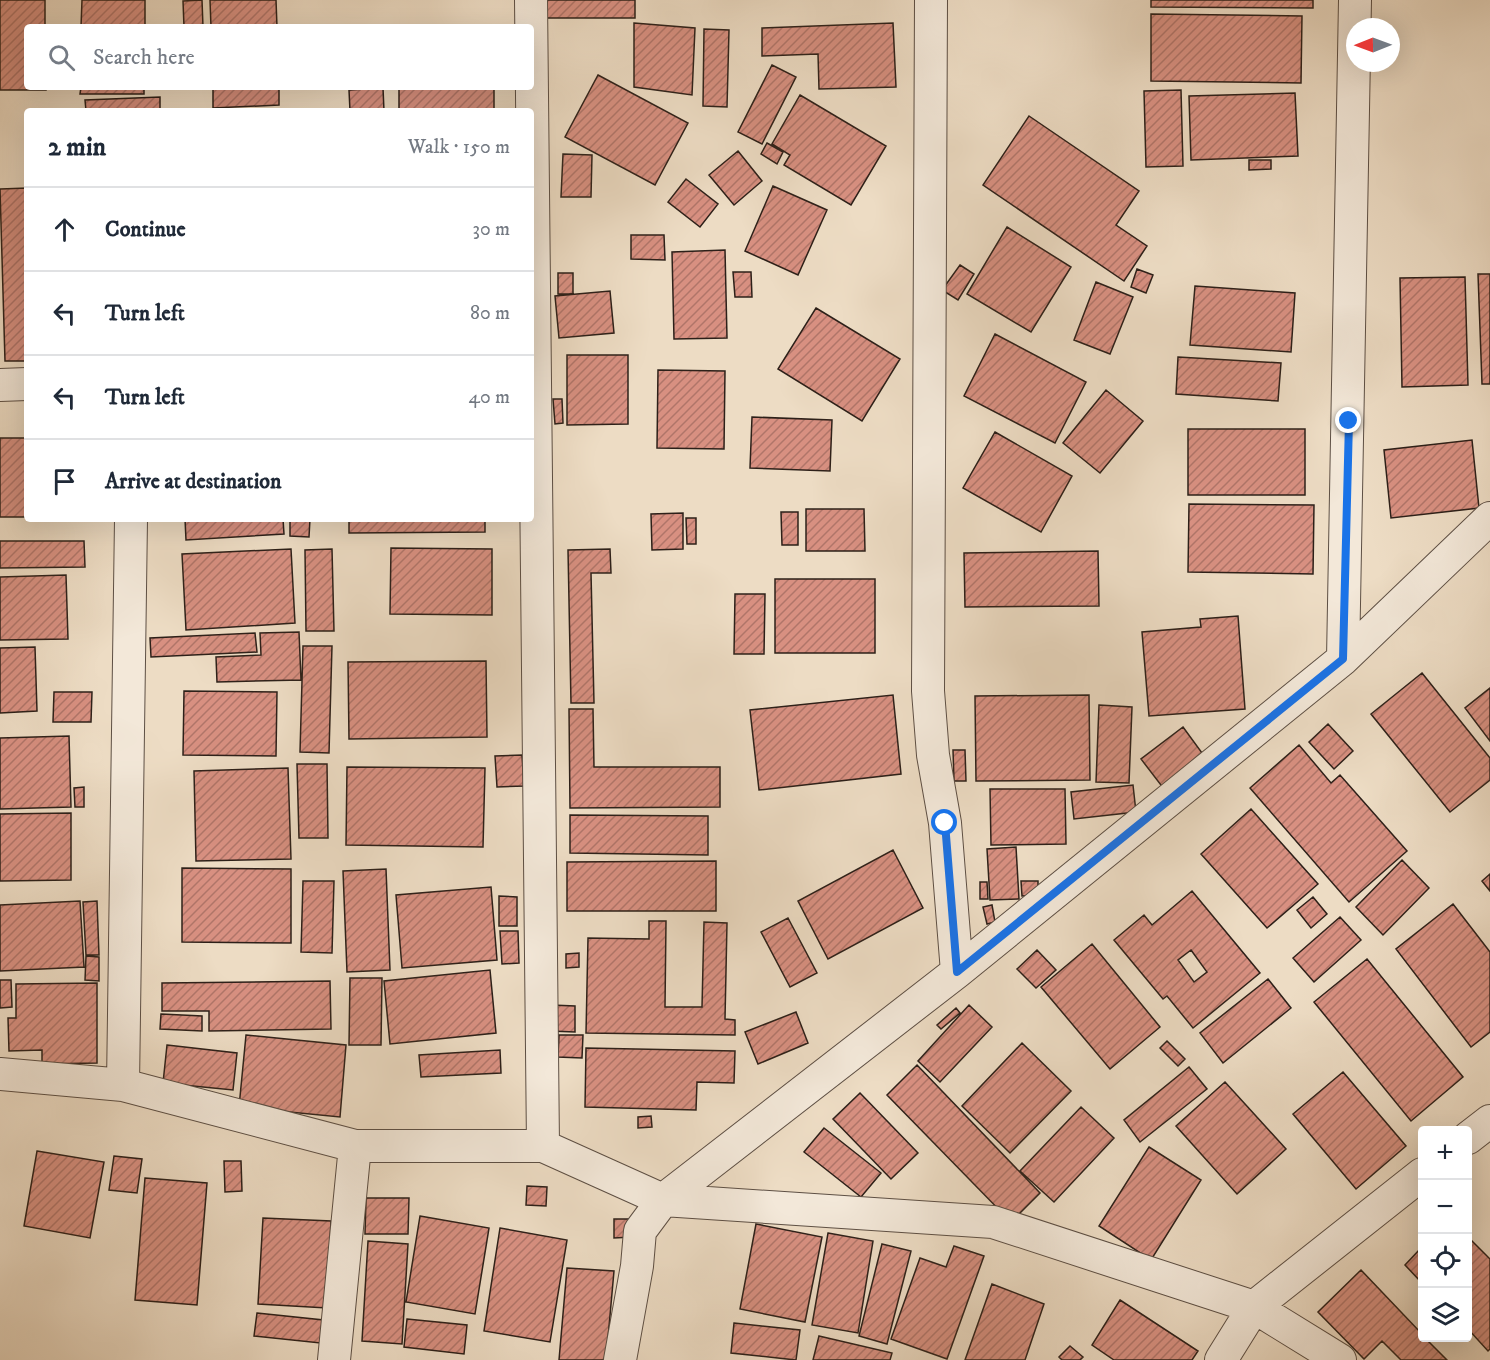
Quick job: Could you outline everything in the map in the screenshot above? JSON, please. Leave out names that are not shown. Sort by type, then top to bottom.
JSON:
[{"type":"street","points":[[531,0],[531,24]]},
{"type":"street","points":[[931,0],[928,691],[933,755],[945,823],[957,972]]},
{"type":"street","points":[[1343,659],[1355,0]]},
{"type":"street","points":[[531,90],[532,108]]},
{"type":"street","points":[[0,385],[24,384]]},
{"type":"street","points":[[534,466],[543,1146]]},
{"type":"street","points":[[620,1360],[637,1266],[640,1231],[663,1200],[957,972],[1343,659],[1490,518]]},
{"type":"street","points":[[123,1085],[131,522]]},
{"type":"street","points":[[0,1074],[123,1085],[355,1146],[543,1146],[663,1200],[993,1222],[1254,1306],[1340,1360]]},
{"type":"street","points":[[1472,1134],[1490,1121]]},
{"type":"street","points":[[334,1360],[355,1146]]},
{"type":"street","points":[[1221,1360],[1254,1306],[1418,1177]]},
{"type":"building","points":[[0,0],[45,0],[45,24],[24,24],[24,90],[0,90]]},
{"type":"building","points":[[82,0],[145,0],[145,24],[81,24]]},
{"type":"building","points":[[202,0],[203,24],[184,24],[183,1]]},
{"type":"building","points":[[210,0],[276,0],[277,24],[211,24]]},
{"type":"building","points":[[546,0],[635,0],[635,18],[547,18]]},
{"type":"building","points":[[1151,0],[1313,0],[1313,8],[1151,7]]},
{"type":"building","points":[[1151,14],[1302,16],[1301,83],[1151,81]]},
{"type":"building","points":[[634,23],[695,28],[692,95],[634,87]]},
{"type":"building","points":[[893,23],[896,87],[819,89],[818,54],[762,56],[762,28]]},
{"type":"building","points":[[704,29],[729,30],[727,107],[703,106]]},
{"type":"building","points":[[772,65],[796,77],[762,144],[738,132]]},
{"type":"building","points":[[598,75],[688,123],[655,185],[565,137]]},
{"type":"building","points":[[81,90],[144,90],[144,94],[80,94]]},
{"type":"building","points":[[213,90],[279,90],[279,105],[213,108]]},
{"type":"building","points":[[349,90],[383,90],[384,108],[350,108]]},
{"type":"building","points":[[399,90],[494,90],[494,108],[399,108]]},
{"type":"building","points":[[1181,90],[1183,166],[1146,167],[1144,91]]},
{"type":"building","points":[[1295,93],[1298,156],[1191,160],[1189,96]]},
{"type":"building","points":[[800,95],[886,146],[851,205],[784,165],[790,155],[772,144]]},
{"type":"building","points":[[160,97],[160,108],[86,108],[85,100]]},
{"type":"building","points":[[1029,116],[1139,191],[1116,225],[1147,246],[1124,281],[983,185]]},
{"type":"building","points":[[767,143],[783,152],[777,164],[761,154]]},
{"type":"building","points":[[738,151],[762,181],[734,205],[709,175]]},
{"type":"building","points":[[563,154],[592,155],[591,197],[561,197]]},
{"type":"building","points":[[1249,160],[1271,160],[1271,169],[1249,170]]},
{"type":"building","points":[[686,179],[718,204],[700,227],[668,202]]},
{"type":"building","points":[[773,186],[827,210],[798,275],[745,251]]},
{"type":"building","points":[[24,188],[24,361],[5,361],[0,189]]},
{"type":"building","points":[[1007,227],[1071,267],[1031,332],[967,294]]},
{"type":"building","points":[[631,235],[664,235],[665,260],[631,259]]},
{"type":"building","points":[[725,250],[727,338],[674,339],[672,252]]},
{"type":"building","points":[[960,265],[974,274],[958,300],[942,290]]},
{"type":"building","points":[[1137,269],[1153,275],[1146,293],[1131,287]]},
{"type":"building","points":[[733,272],[751,272],[752,297],[735,297]]},
{"type":"building","points":[[558,273],[573,273],[573,294],[558,294]]},
{"type":"building","points":[[1478,274],[1490,274],[1490,384],[1482,384]]},
{"type":"building","points":[[1465,277],[1468,385],[1402,387],[1400,278]]},
{"type":"building","points":[[1096,282],[1133,297],[1110,354],[1074,340]]},
{"type":"building","points":[[1195,286],[1295,293],[1291,352],[1190,345]]},
{"type":"building","points":[[610,291],[614,333],[559,338],[555,296]]},
{"type":"building","points":[[816,308],[900,359],[862,421],[778,369]]},
{"type":"building","points":[[995,334],[1086,382],[1055,443],[964,396]]},
{"type":"building","points":[[567,355],[628,355],[628,424],[567,425]]},
{"type":"building","points":[[1178,357],[1281,363],[1278,401],[1176,394]]},
{"type":"building","points":[[658,370],[725,371],[724,449],[657,448]]},
{"type":"building","points":[[1106,390],[1143,421],[1100,473],[1063,443]]},
{"type":"building","points":[[553,399],[562,399],[563,423],[555,424]]},
{"type":"building","points":[[752,417],[832,420],[830,471],[750,468]]},
{"type":"building","points":[[1188,429],[1305,429],[1305,495],[1188,495]]},
{"type":"building","points":[[995,432],[1072,476],[1041,532],[963,488]]},
{"type":"building","points":[[0,438],[24,438],[24,517],[0,517]]},
{"type":"building","points":[[1472,440],[1479,508],[1391,518],[1384,450]]},
{"type":"building","points":[[1189,504],[1314,505],[1313,574],[1188,572]]},
{"type":"building","points":[[806,509],[864,509],[865,551],[806,551]]},
{"type":"building","points":[[781,512],[798,512],[798,545],[782,545]]},
{"type":"building","points":[[683,513],[683,549],[652,550],[651,514]]},
{"type":"building","points":[[686,518],[696,518],[696,544],[687,544]]},
{"type":"building","points":[[185,522],[283,522],[284,534],[186,540]]},
{"type":"building","points":[[290,522],[310,522],[309,537],[290,536]]},
{"type":"building","points":[[349,522],[485,522],[485,532],[349,533]]},
{"type":"building","points":[[0,541],[84,541],[85,567],[0,568]]},
{"type":"building","points":[[391,548],[492,549],[492,615],[390,614]]},
{"type":"building","points":[[291,549],[295,623],[186,630],[182,554]]},
{"type":"building","points":[[332,549],[334,631],[306,631],[305,550]]},
{"type":"building","points":[[610,549],[611,573],[591,573],[594,703],[571,703],[568,550]]},
{"type":"building","points":[[1098,551],[1099,606],[965,607],[964,553]]},
{"type":"building","points":[[66,575],[68,639],[0,640],[0,577]]},
{"type":"building","points":[[775,579],[875,579],[875,653],[775,653]]},
{"type":"building","points":[[735,594],[765,594],[764,654],[734,654]]},
{"type":"building","points":[[1238,616],[1245,709],[1149,716],[1142,632],[1201,627],[1200,619]]},
{"type":"building","points":[[299,632],[301,680],[217,682],[216,657],[261,655],[260,633]]},
{"type":"building","points":[[255,633],[257,652],[151,657],[150,638]]},
{"type":"building","points":[[303,646],[332,646],[329,753],[300,752]]},
{"type":"building","points":[[35,647],[37,711],[0,713],[0,648]]},
{"type":"building","points":[[486,661],[487,737],[349,739],[348,662]]},
{"type":"building","points":[[1422,673],[1490,758],[1490,780],[1450,812],[1371,714]]},
{"type":"building","points":[[1490,688],[1490,741],[1465,708]]},
{"type":"building","points":[[184,691],[277,692],[276,756],[183,755]]},
{"type":"building","points":[[54,692],[92,692],[91,722],[53,722]]},
{"type":"building","points":[[893,695],[901,774],[759,790],[750,710]]},
{"type":"building","points":[[1089,695],[1090,780],[976,781],[975,696]]},
{"type":"building","points":[[1099,705],[1132,707],[1129,783],[1096,782]]},
{"type":"building","points":[[569,709],[593,709],[594,767],[720,767],[720,807],[570,808]]},
{"type":"building","points":[[1328,724],[1353,751],[1334,769],[1309,742]]},
{"type":"building","points":[[1183,727],[1205,757],[1164,789],[1141,759]]},
{"type":"building","points":[[69,736],[71,807],[0,809],[0,738]]},
{"type":"building","points":[[1299,745],[1331,783],[1340,775],[1407,851],[1349,902],[1250,788]]},
{"type":"building","points":[[953,750],[965,750],[966,781],[954,781]]},
{"type":"building","points":[[522,755],[524,786],[497,787],[495,756]]},
{"type":"building","points":[[297,764],[327,764],[328,838],[299,838]]},
{"type":"building","points":[[347,767],[485,768],[483,847],[346,845]]},
{"type":"building","points":[[288,768],[291,859],[196,861],[194,771]]},
{"type":"building","points":[[1133,785],[1136,812],[1074,819],[1071,792]]},
{"type":"building","points":[[84,787],[84,807],[75,807],[74,788]]},
{"type":"building","points":[[990,789],[1065,789],[1066,844],[991,845]]},
{"type":"building","points":[[1251,809],[1318,884],[1267,928],[1201,854]]},
{"type":"building","points":[[71,813],[71,880],[0,881],[0,814]]},
{"type":"building","points":[[570,815],[708,816],[708,855],[570,853]]},
{"type":"building","points":[[1016,847],[1019,899],[990,900],[987,849]]},
{"type":"building","points":[[893,850],[923,908],[828,959],[798,901]]},
{"type":"building","points":[[1402,860],[1429,888],[1383,935],[1356,907]]},
{"type":"building","points":[[716,861],[716,911],[567,911],[567,862]]},
{"type":"building","points":[[182,868],[291,869],[291,943],[182,942]]},
{"type":"building","points":[[386,869],[390,970],[347,972],[343,871]]},
{"type":"building","points":[[1490,874],[1490,891],[1482,881]]},
{"type":"building","points":[[303,881],[334,881],[332,953],[301,952]]},
{"type":"building","points":[[1021,881],[1038,881],[1038,895],[1022,896]]},
{"type":"building","points":[[980,882],[987,882],[988,899],[980,899]]},
{"type":"building","points":[[491,887],[497,960],[402,968],[396,895]]},
{"type":"building","points":[[1192,891],[1260,973],[1193,1028],[1167,996],[1163,999],[1114,940],[1144,915],[1152,925]],"holes":[[[1191,950],[1207,972],[1194,982],[1178,960]]]},
{"type":"building","points":[[499,896],[517,897],[517,926],[499,926]]},
{"type":"building","points":[[1313,897],[1327,914],[1311,928],[1297,910]]},
{"type":"building","points":[[80,901],[84,967],[0,971],[0,905]]},
{"type":"building","points":[[97,901],[99,955],[86,955],[83,902]]},
{"type":"building","points":[[1453,904],[1490,952],[1490,1032],[1471,1047],[1396,949]]},
{"type":"building","points":[[992,905],[995,922],[987,924],[983,907]]},
{"type":"building","points":[[1340,917],[1361,940],[1314,982],[1293,958]]},
{"type":"building","points":[[788,918],[817,973],[790,987],[761,932]]},
{"type":"building","points":[[649,921],[666,921],[665,1007],[702,1007],[704,922],[727,923],[725,1019],[735,1020],[735,1035],[586,1033],[588,938],[649,939]]},
{"type":"building","points":[[500,931],[518,931],[519,963],[502,964]]},
{"type":"building","points":[[1092,944],[1160,1027],[1110,1069],[1041,987]]},
{"type":"building","points":[[1037,950],[1056,970],[1036,988],[1017,969]]},
{"type":"building","points":[[579,953],[579,967],[566,968],[566,954]]},
{"type":"building","points":[[86,956],[99,957],[99,981],[85,980]]},
{"type":"building","points":[[1367,959],[1463,1077],[1411,1121],[1314,1002]]},
{"type":"building","points":[[490,970],[496,1033],[390,1044],[384,981]]},
{"type":"building","points":[[350,978],[382,978],[381,1045],[349,1045]]},
{"type":"building","points":[[1268,979],[1291,1008],[1223,1063],[1200,1033]]},
{"type":"building","points":[[0,980],[11,980],[12,1007],[0,1008]]},
{"type":"building","points":[[330,981],[331,1029],[209,1031],[209,1011],[162,1011],[162,983]]},
{"type":"building","points":[[97,983],[97,1063],[42,1064],[42,1050],[9,1051],[8,1018],[16,1018],[16,984]]},
{"type":"building","points":[[551,1005],[575,1006],[575,1032],[550,1031]]},
{"type":"building","points":[[969,1005],[992,1027],[940,1082],[918,1061]]},
{"type":"building","points":[[956,1008],[960,1013],[941,1029],[937,1025]]},
{"type":"building","points":[[796,1012],[808,1043],[758,1064],[745,1032]]},
{"type":"building","points":[[161,1014],[202,1016],[202,1031],[160,1029]]},
{"type":"building","points":[[246,1035],[346,1045],[340,1117],[239,1107]]},
{"type":"building","points":[[559,1035],[583,1035],[582,1058],[558,1057]]},
{"type":"building","points":[[1167,1041],[1185,1059],[1178,1066],[1160,1048]]},
{"type":"building","points":[[1022,1043],[1071,1091],[1010,1153],[962,1106]]},
{"type":"building","points":[[167,1045],[237,1053],[233,1090],[163,1083]]},
{"type":"building","points":[[586,1048],[735,1051],[734,1083],[697,1082],[696,1110],[585,1107]]},
{"type":"building","points":[[500,1050],[501,1073],[421,1077],[419,1055]]},
{"type":"building","points":[[917,1065],[1040,1193],[1011,1222],[887,1095]]},
{"type":"building","points":[[1189,1067],[1207,1089],[1140,1142],[1124,1120]]},
{"type":"building","points":[[1343,1072],[1406,1146],[1356,1189],[1293,1114]]},
{"type":"building","points":[[1225,1082],[1286,1149],[1237,1194],[1176,1126]]},
{"type":"building","points":[[860,1093],[918,1153],[891,1179],[833,1119]]},
{"type":"building","points":[[1081,1107],[1114,1138],[1054,1202],[1020,1171]]},
{"type":"building","points":[[651,1116],[652,1127],[638,1128],[638,1117]]},
{"type":"building","points":[[824,1128],[881,1173],[861,1197],[804,1152]]},
{"type":"building","points":[[1149,1147],[1201,1180],[1151,1260],[1099,1226]]},
{"type":"building","points":[[37,1151],[104,1162],[90,1238],[24,1226]]},
{"type":"building","points":[[114,1156],[142,1159],[137,1193],[109,1190]]},
{"type":"building","points":[[224,1161],[241,1161],[242,1191],[225,1192]]},
{"type":"building","points":[[145,1178],[207,1183],[197,1305],[135,1300]]},
{"type":"building","points":[[527,1186],[547,1187],[546,1206],[526,1205]]},
{"type":"building","points":[[366,1198],[409,1198],[408,1234],[365,1234]]},
{"type":"building","points":[[420,1216],[489,1228],[475,1314],[406,1302]]},
{"type":"building","points":[[263,1218],[331,1221],[327,1308],[258,1304]]},
{"type":"building","points":[[614,1219],[632,1219],[632,1237],[614,1238]]},
{"type":"building","points":[[756,1224],[822,1237],[805,1322],[740,1309]]},
{"type":"building","points":[[500,1228],[567,1240],[550,1342],[484,1331]]},
{"type":"building","points":[[828,1233],[873,1241],[858,1333],[812,1325]]},
{"type":"building","points":[[368,1241],[408,1244],[402,1344],[362,1341]]},
{"type":"building","points":[[1472,1241],[1490,1259],[1490,1349],[1488,1351],[1472,1333]]},
{"type":"building","points":[[882,1244],[911,1251],[887,1344],[859,1336]]},
{"type":"building","points":[[954,1246],[984,1256],[947,1359],[891,1339],[920,1258],[946,1267]]},
{"type":"building","points":[[1418,1251],[1418,1279],[1405,1265]]},
{"type":"building","points":[[567,1268],[614,1271],[606,1360],[559,1360]]},
{"type":"building","points":[[1361,1270],[1418,1330],[1418,1342],[1429,1342],[1447,1360],[1401,1360],[1382,1341],[1364,1359],[1318,1312]]},
{"type":"building","points":[[992,1284],[1044,1304],[1025,1360],[965,1360]]},
{"type":"building","points":[[1120,1300],[1198,1351],[1192,1360],[1114,1360],[1092,1345]]},
{"type":"building","points":[[257,1313],[333,1321],[330,1344],[254,1336]]},
{"type":"building","points":[[407,1319],[467,1325],[464,1354],[404,1347]]},
{"type":"building","points":[[734,1323],[800,1330],[796,1360],[731,1353]]},
{"type":"building","points":[[819,1336],[892,1353],[890,1360],[813,1360]]},
{"type":"building","points":[[1070,1346],[1083,1357],[1080,1360],[1062,1360],[1059,1357]]},
{"type":"route","points":[[945,823],[957,972],[1343,659],[1349,421]]}]
